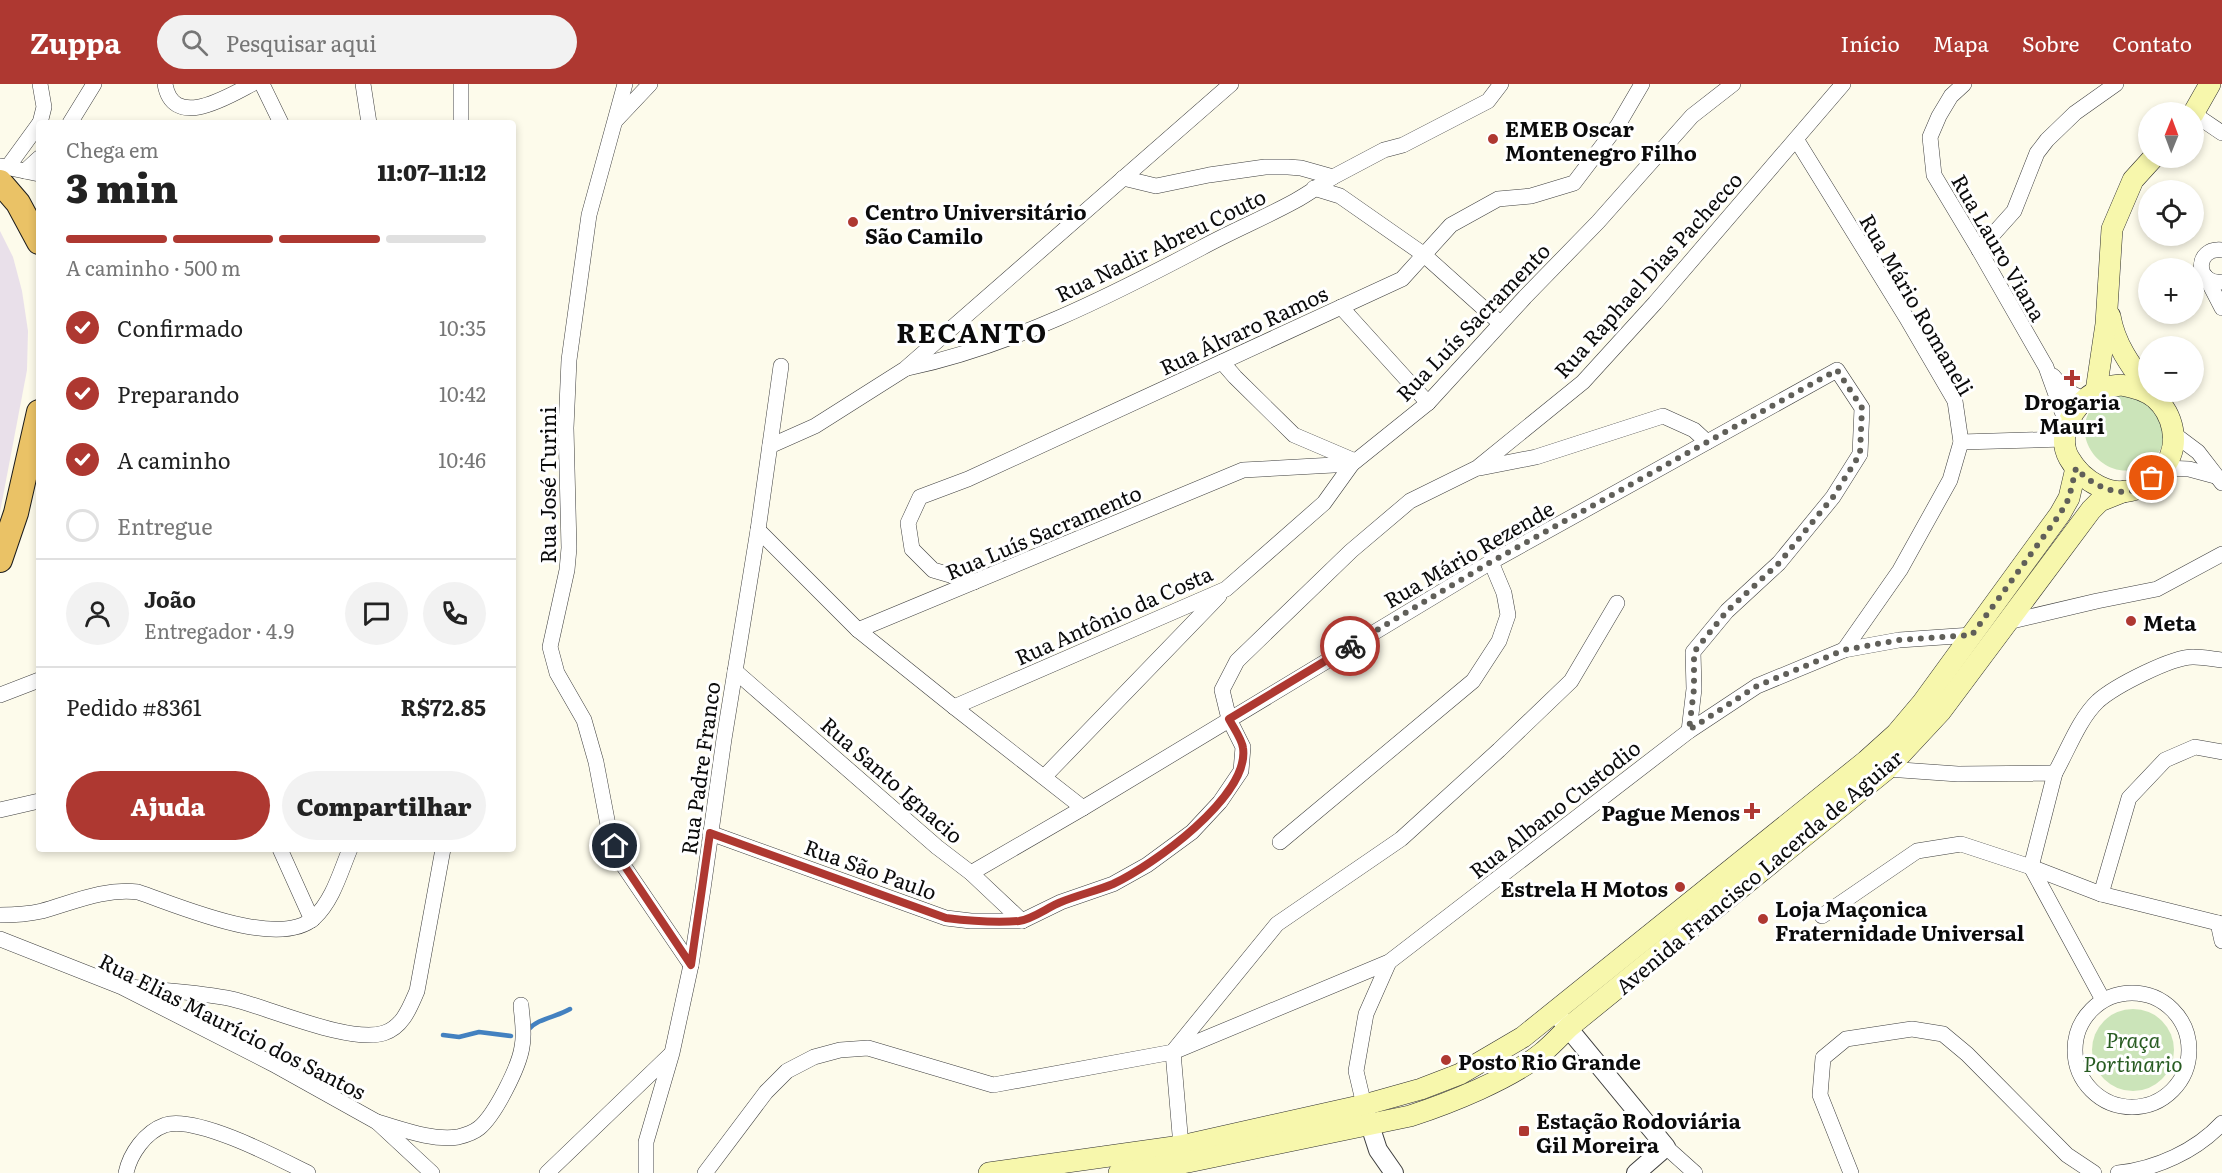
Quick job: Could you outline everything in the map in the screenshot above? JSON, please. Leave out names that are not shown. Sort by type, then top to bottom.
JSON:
[{"type":"highway","points":[[2,172],[36,237]]},
{"type":"highway","points":[[0,560],[19,502],[36,425]]},
{"type":"main road","points":[[2200,102],[2210,84]]},
{"type":"main road","points":[[2090,395],[2108,300],[2112,229],[2133,180],[2144,168]]},
{"type":"main road","points":[[2108,300],[2112,328],[2122,352],[2138,375]]},
{"type":"main road","points":[[2138,388],[2121,385],[2106,387],[2090,395],[2074,411],[2066,433],[2067,456],[2085,478],[2105,489],[2126,491],[2140,488],[2164,468],[2173,448],[2174,434],[2166,411],[2158,402]]},
{"type":"main road","name":"Avenida Francisco Lacerda de Aguiar","points":[[1366,1115],[1412,1092],[1460,1074],[1522,1037],[1866,761],[1896,734],[1923,702],[2060,514],[2069,498],[2076,468]]},
{"type":"main road","name":"Avenida Francisco Lacerda de Aguiar","points":[[1366,1115],[1410,1116],[1443,1105],[1473,1092],[1541,1054],[1569,1027],[1887,769],[1941,711],[2091,510],[2100,501],[2126,491]]},
{"type":"main road","points":[[1119,1173],[1187,1160],[1366,1115]]},
{"type":"main road","points":[[989,1173],[1187,1160]]},
{"type":"street","points":[[40,84],[44,107],[40,120]]},
{"type":"street","points":[[72,120],[94,84]]},
{"type":"street","points":[[165,84],[166,93],[173,101],[184,107],[197,108],[214,104],[252,84]]},
{"type":"street","points":[[262,84],[279,120]]},
{"type":"street","points":[[363,84],[369,120]]},
{"type":"street","points":[[461,84],[461,120]]},
{"type":"street","name":"Rua José Turini","points":[[625,84],[589,215],[569,360],[566,428],[569,548],[567,570],[550,647],[557,673],[584,720],[615,846],[624,865],[691,965]]},
{"type":"street","points":[[614,122],[650,84]]},
{"type":"street","points":[[770,446],[814,426],[905,369],[1231,84]]},
{"type":"street","points":[[1314,188],[1384,150],[1403,145],[1488,101],[1501,84]]},
{"type":"street","name":"Rua Álvaro Ramos","points":[[974,582],[933,570],[912,549],[908,523],[920,497],[968,479],[1402,279],[1451,225],[1498,199],[1531,196],[1574,183],[1618,125],[1642,84]]},
{"type":"street","name":"Rua Luís Sacramento","points":[[858,630],[1243,470],[1353,462],[1428,403],[1500,323],[1598,222],[1692,116],[1733,84]]},
{"type":"street","name":"Rua Raphael Dias Pachecco","points":[[1022,921],[1061,902],[1113,884],[1147,865],[1191,832],[1220,802],[1241,771],[1243,747],[1229,719],[1222,690],[1238,661],[1351,551],[1410,501],[1478,468],[1583,382],[1655,303],[1843,84]]},
{"type":"street","name":"Rua Lauro Viana","points":[[1964,84],[1951,96],[1930,136],[1934,175],[2046,367],[2065,390],[2090,395]]},
{"type":"street","points":[[1979,250],[2014,211],[2037,153],[2047,140],[2075,113],[2116,84]]},
{"type":"street","points":[[2204,121],[2222,133]]},
{"type":"street","points":[[2,172],[36,128]]},
{"type":"street","name":"Rua Mário Romaneli","points":[[1796,139],[1955,401],[1961,442],[1950,480],[1900,570],[1844,650]]},
{"type":"street","points":[[1123,178],[1156,186],[1265,167],[1301,168],[1333,177]]},
{"type":"street","points":[[2,172],[32,172]]},
{"type":"street","points":[[1314,188],[1340,196],[1423,254],[1500,323]]},
{"type":"street","name":"Rua Nadir Abreu Couto","points":[[905,369],[934,363],[990,345],[1072,312],[1159,271],[1297,200],[1314,188]]},
{"type":"street","points":[[2222,250],[2215,249],[2204,256],[2201,269],[2222,308]]},
{"type":"street","points":[[2206,278],[2212,282],[2222,282]]},
{"type":"street","points":[[1341,307],[1428,403]]},
{"type":"street","points":[[1222,362],[1294,435],[1353,462]]},
{"type":"street","name":"Rua Padre Franco","points":[[646,1173],[646,1142],[672,1053],[691,965],[781,366]]},
{"type":"street","name":"Rua Lauro Viana","points":[[2046,367],[2066,433]]},
{"type":"street","name":"Rua Mário Rezende","points":[[971,873],[1491,562],[1837,370],[1862,408],[1860,454],[1833,497],[1779,563],[1727,611],[1694,652],[1694,689],[1689,730]]},
{"type":"street","points":[[1478,468],[1536,457],[1663,416],[1694,430],[1707,442]]},
{"type":"street","points":[[1961,442],[2066,433]]},
{"type":"street","points":[[2174,434],[2198,452],[2218,479]]},
{"type":"street","name":"Rua Antônio da Costa","points":[[954,707],[1226,589],[1324,503],[1353,462]]},
{"type":"street","points":[[2164,468],[2189,469],[2218,479]]},
{"type":"street","points":[[758,530],[858,630],[1083,808]]},
{"type":"street","points":[[2008,622],[2157,589],[2222,554]]},
{"type":"street","points":[[1280,842],[1473,681],[1499,641],[1508,615],[1504,593],[1491,562]]},
{"type":"street","points":[[1044,777],[1226,589]]},
{"type":"street","points":[[1187,1160],[1173,1052],[1277,924],[1401,839],[1571,681],[1617,603]]},
{"type":"street","name":"Rua Albano Custodio","points":[[705,1173],[750,1111],[787,1071],[814,1057],[840,1050],[868,1048],[993,1085],[1173,1052],[1389,962],[1689,730],[1757,686],[1844,650],[1899,640],[1972,635]]},
{"type":"street","points":[[2103,1000],[2031,867],[2055,773],[2081,724],[2098,702],[2134,677],[2193,656],[2222,660]]},
{"type":"street","name":"Rua Santo Ignacio","points":[[735,671],[937,847],[971,873],[1022,921]]},
{"type":"street","points":[[0,695],[36,681]]},
{"type":"street","points":[[2102,894],[2129,798],[2165,760],[2195,747],[2222,752]]},
{"type":"street","points":[[1887,769],[1958,774],[2055,773]]},
{"type":"street","points":[[0,810],[36,802]]},
{"type":"street","name":"Rua São Paulo","points":[[710,833],[946,918],[971,921],[1022,921]]},
{"type":"street","points":[[1822,916],[1917,851],[1961,844],[2102,894],[2220,924],[2222,941]]},
{"type":"street","points":[[281,852],[312,920]]},
{"type":"street","points":[[0,915],[39,912],[105,892],[122,890],[138,892],[232,924],[253,928],[285,928],[312,920],[325,906],[349,852]]},
{"type":"street","points":[[122,987],[230,999],[339,1032],[384,1033],[399,1024],[409,1011],[417,991],[442,852]]},
{"type":"street","name":"Rua Elias Maurício dos Santos","points":[[0,939],[122,987],[273,1064],[377,1122],[432,1173]]},
{"type":"street","points":[[1389,962],[1366,1014],[1356,1071],[1366,1115],[1378,1150],[1394,1173]]},
{"type":"street","points":[[2121,993],[2140,993],[2158,999],[2174,1010],[2184,1026],[2189,1044],[2188,1063],[2181,1080],[2168,1094],[2152,1103],[2133,1107],[2124,1106],[2097,1096],[2084,1082],[2077,1065],[2074,1046],[2079,1028],[2089,1012],[2103,1000],[2121,993]]},
{"type":"street","points":[[377,1122],[438,1137],[471,1134],[481,1126],[506,1088],[519,1061],[523,1033],[521,1005]]},
{"type":"street","points":[[1554,1011],[1666,1148],[1695,1173]]},
{"type":"street","points":[[1851,1173],[1820,1095],[1823,1058],[1846,1039],[1912,1029],[1943,1034],[1967,1054],[2067,1155],[2094,1173]]},
{"type":"street","points":[[547,1173],[672,1053]]},
{"type":"street","points":[[2118,1173],[2133,1172],[2177,1157],[2222,1123]]},
{"type":"street","points":[[126,1173],[132,1154],[149,1135],[165,1125],[182,1124],[198,1127],[257,1148],[308,1173]]},
{"type":"street","points":[[1636,1173],[1666,1148]]},
{"type":"shaded area","points":[[0,231],[13,257],[22,291],[28,331],[27,370],[0,512]]},
{"type":"green space","points":[[2121,391],[2138,399],[2138,402],[2145,402],[2158,408],[2164,440],[2155,458],[2146,465],[2130,470],[2116,469],[2103,463],[2093,453],[2086,440],[2085,426],[2089,412],[2107,396]]},
{"type":"green space","name":"Praça Portinario","points":[[2133,1009],[2149,1012],[2162,1021],[2171,1034],[2174,1050],[2171,1066],[2162,1079],[2149,1088],[2133,1091],[2117,1088],[2104,1079],[2095,1066],[2092,1050],[2095,1034],[2104,1021],[2117,1012]]},
{"type":"waterway","points":[[528,1030],[542,1020],[570,1009]]},
{"type":"waterway","points":[[443,1035],[459,1037],[479,1032],[511,1036]]},
{"type":"way so far","points":[[1350,646],[1491,562],[1837,370],[1862,408],[1860,454],[1833,497],[1779,563],[1727,611],[1694,652],[1694,689],[1689,730],[1757,686],[1844,650],[1899,640],[1972,635],[2060,514],[2069,498],[2076,468],[2085,478],[2105,489],[2126,491],[2140,488],[2152,478]]},
{"type":"place","name":"EMEB Oscar Montenegro Filho","points":[[1493,139]]},
{"type":"place","name":"Centro Universitário São Camilo","points":[[853,222]]},
{"type":"place","name":"Drogaria Mauri","points":[[2072,378]]},
{"type":"place","name":"Meta","points":[[2131,621]]},
{"type":"place","name":"Pague Menos","points":[[1752,811]]},
{"type":"place","name":"Estrela H Motos","points":[[1680,887]]},
{"type":"place","name":"Loja Maçonica Fraternidade Universal","points":[[1763,919]]},
{"type":"place","name":"Posto Rio Grande","points":[[1446,1060]]},
{"type":"place","name":"Estação Rodoviária Gil Moreira","points":[[1524,1131]]},
{"type":"district","name":"RECANTO","points":[[972,331]]},
{"type":"route","points":[[615,846],[624,865],[691,965],[710,833],[946,918],[971,921],[1022,921],[1061,902],[1113,884],[1147,865],[1191,832],[1220,802],[1241,771],[1243,747],[1229,719],[1350,646]]}]
